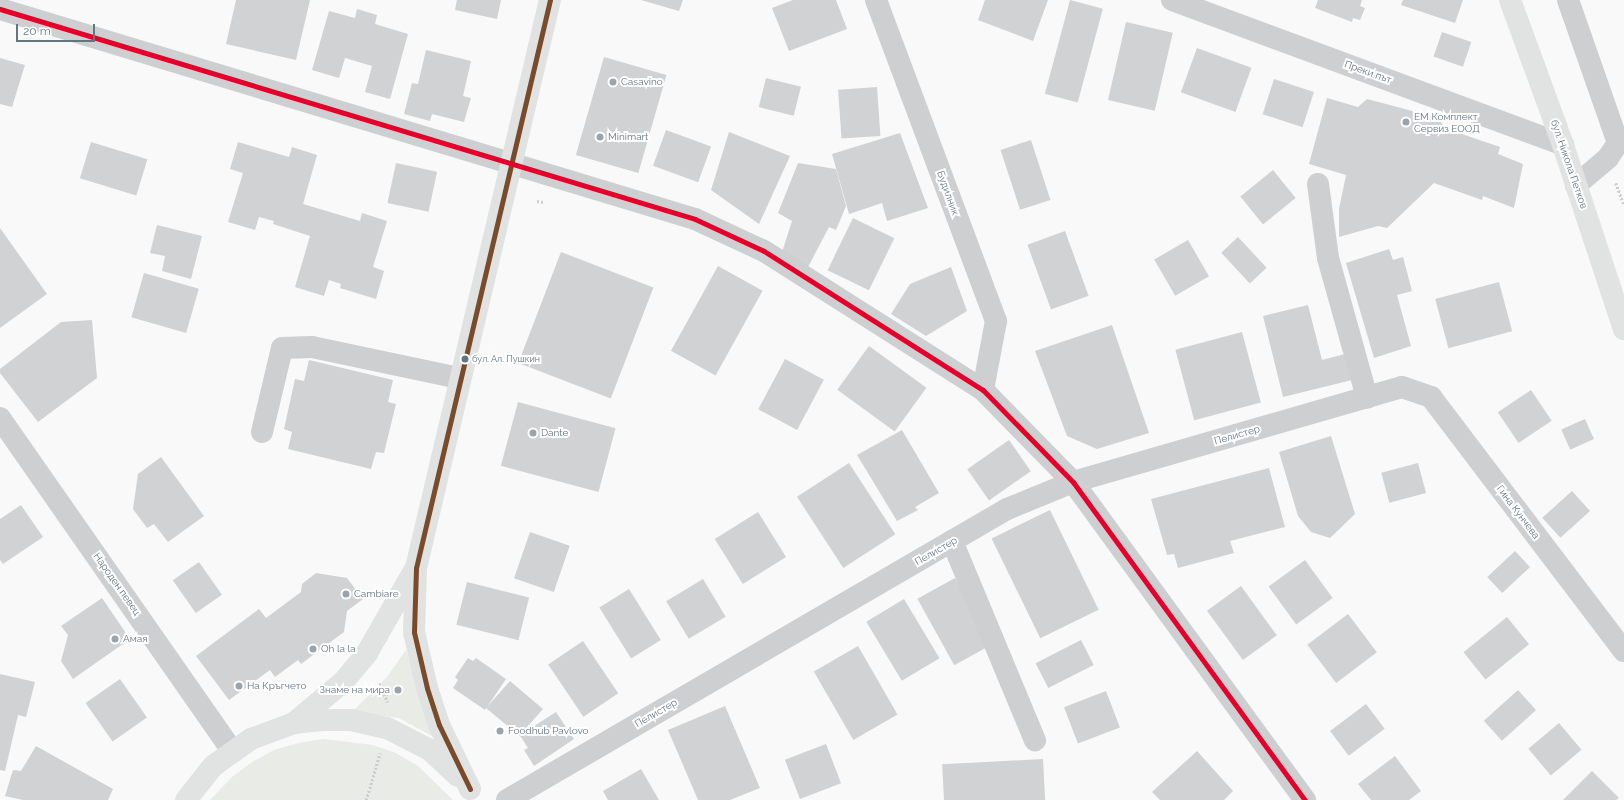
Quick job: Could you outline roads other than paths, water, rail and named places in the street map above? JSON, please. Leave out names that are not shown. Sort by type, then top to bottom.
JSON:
[{"type":"main road","points":[[473,794],[439,725],[427,688],[414,632],[416,568],[459,378],[550,0]]},
{"type":"main road","name":"бул. Никола Петков","points":[[1510,0],[1563,145],[1624,330]]},
{"type":"main road","points":[[294,723],[343,682],[367,653],[416,568]]},
{"type":"main road","points":[[186,800],[213,766],[232,750],[265,733],[294,723],[322,720],[351,720],[386,728],[430,750],[451,768],[473,794]]},
{"type":"street","name":"Будилник","points":[[876,0],[996,321],[983,390]]},
{"type":"street","name":"Преки път","points":[[1172,0],[1563,145]]},
{"type":"street","points":[[1568,0],[1618,143],[1608,158],[1576,185]]},
{"type":"street","points":[[0,9],[512,162],[695,219],[764,251],[983,390],[1073,482],[1305,800]]},
{"type":"street","points":[[1318,184],[1328,258],[1367,398]]},
{"type":"street","points":[[262,432],[282,348],[312,347],[459,378]]},
{"type":"street","name":"Пелистер","points":[[507,800],[1007,509],[1073,482],[1402,387]]},
{"type":"street","name":"Гина Кунчева","points":[[1402,387],[1431,397],[1624,651]]},
{"type":"street","name":"Народен певец","points":[[0,418],[232,750]]},
{"type":"street","points":[[952,541],[1036,740]]},
{"type":"place","name":"Casavino","points":[[613,82]]},
{"type":"place","name":"ЕМ Комплект Сервиз ЕООД","points":[[1406,122]]},
{"type":"place","name":"Minimart","points":[[600,137]]},
{"type":"place","name":"бул. Ал. Пушкин","points":[[465,359]]},
{"type":"place","name":"Dante","points":[[533,433]]},
{"type":"place","name":"Cambiare","points":[[346,594]]},
{"type":"place","name":"Амая","points":[[115,639]]},
{"type":"place","name":"Oh la la","points":[[313,649]]},
{"type":"place","name":"На Кръгчето","points":[[239,686]]},
{"type":"place","name":"Знаме на мира","points":[[398,690]]},
{"type":"place","name":"Foodhub Pavlovo","points":[[500,731]]}]
